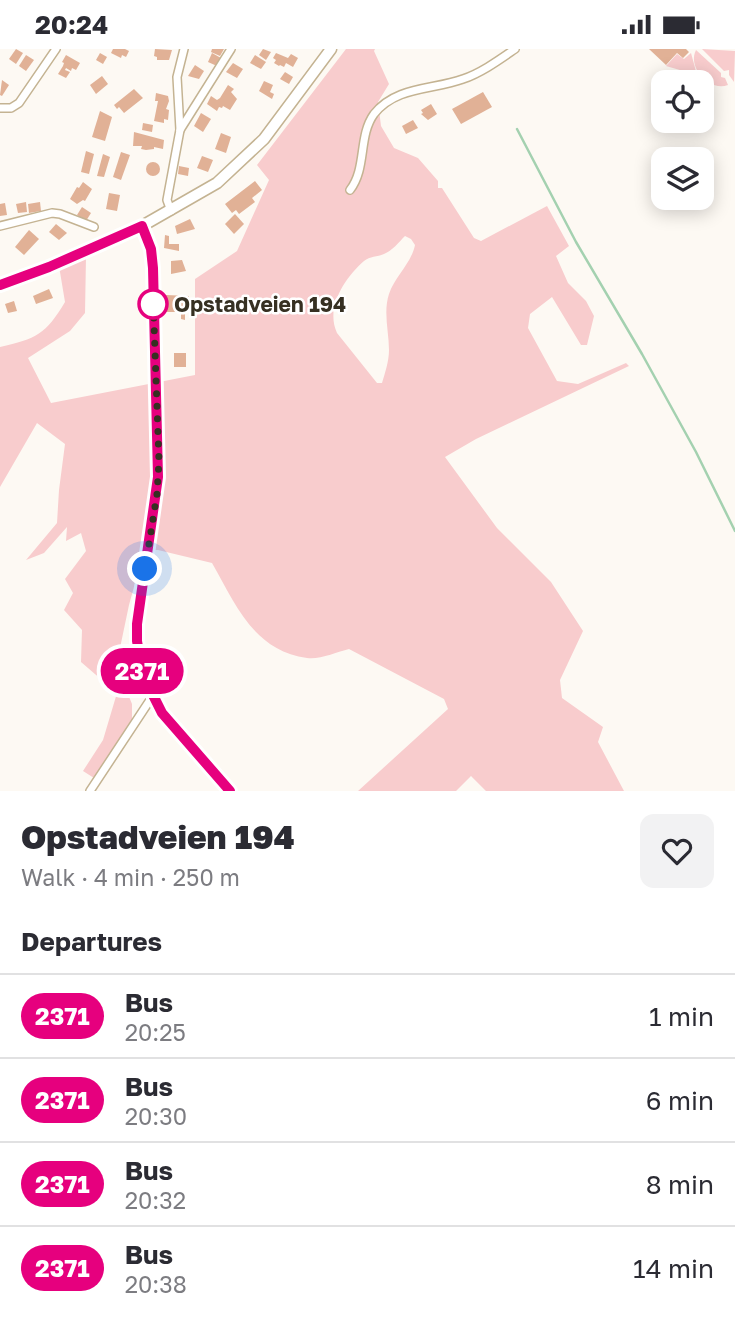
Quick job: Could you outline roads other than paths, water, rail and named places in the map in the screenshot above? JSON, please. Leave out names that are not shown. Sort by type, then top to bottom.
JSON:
[{"type":"main road","points":[[0,285],[49,267],[142,226],[216,183],[264,139],[331,49]]},
{"type":"street","points":[[0,108],[11,108],[26,96],[56,49]]},
{"type":"street","points":[[171,211],[167,199],[180,130],[177,77],[184,49]]},
{"type":"street","points":[[180,130],[231,49]]},
{"type":"street","points":[[350,190],[360,169],[368,126],[381,106],[396,95],[462,80],[514,49]]},
{"type":"street","points":[[0,226],[52,213],[94,227]]},
{"type":"street","points":[[142,226],[151,249],[153,268],[159,461],[155,507],[138,614],[137,641],[143,675],[152,697],[162,713],[230,791]]},
{"type":"street","points":[[90,791],[152,697]]},
{"type":"waterway","points":[[517,129],[576,242],[696,452],[735,531]]},
{"type":"place","name":"Opstadveien 194","points":[[153,304]]}]
